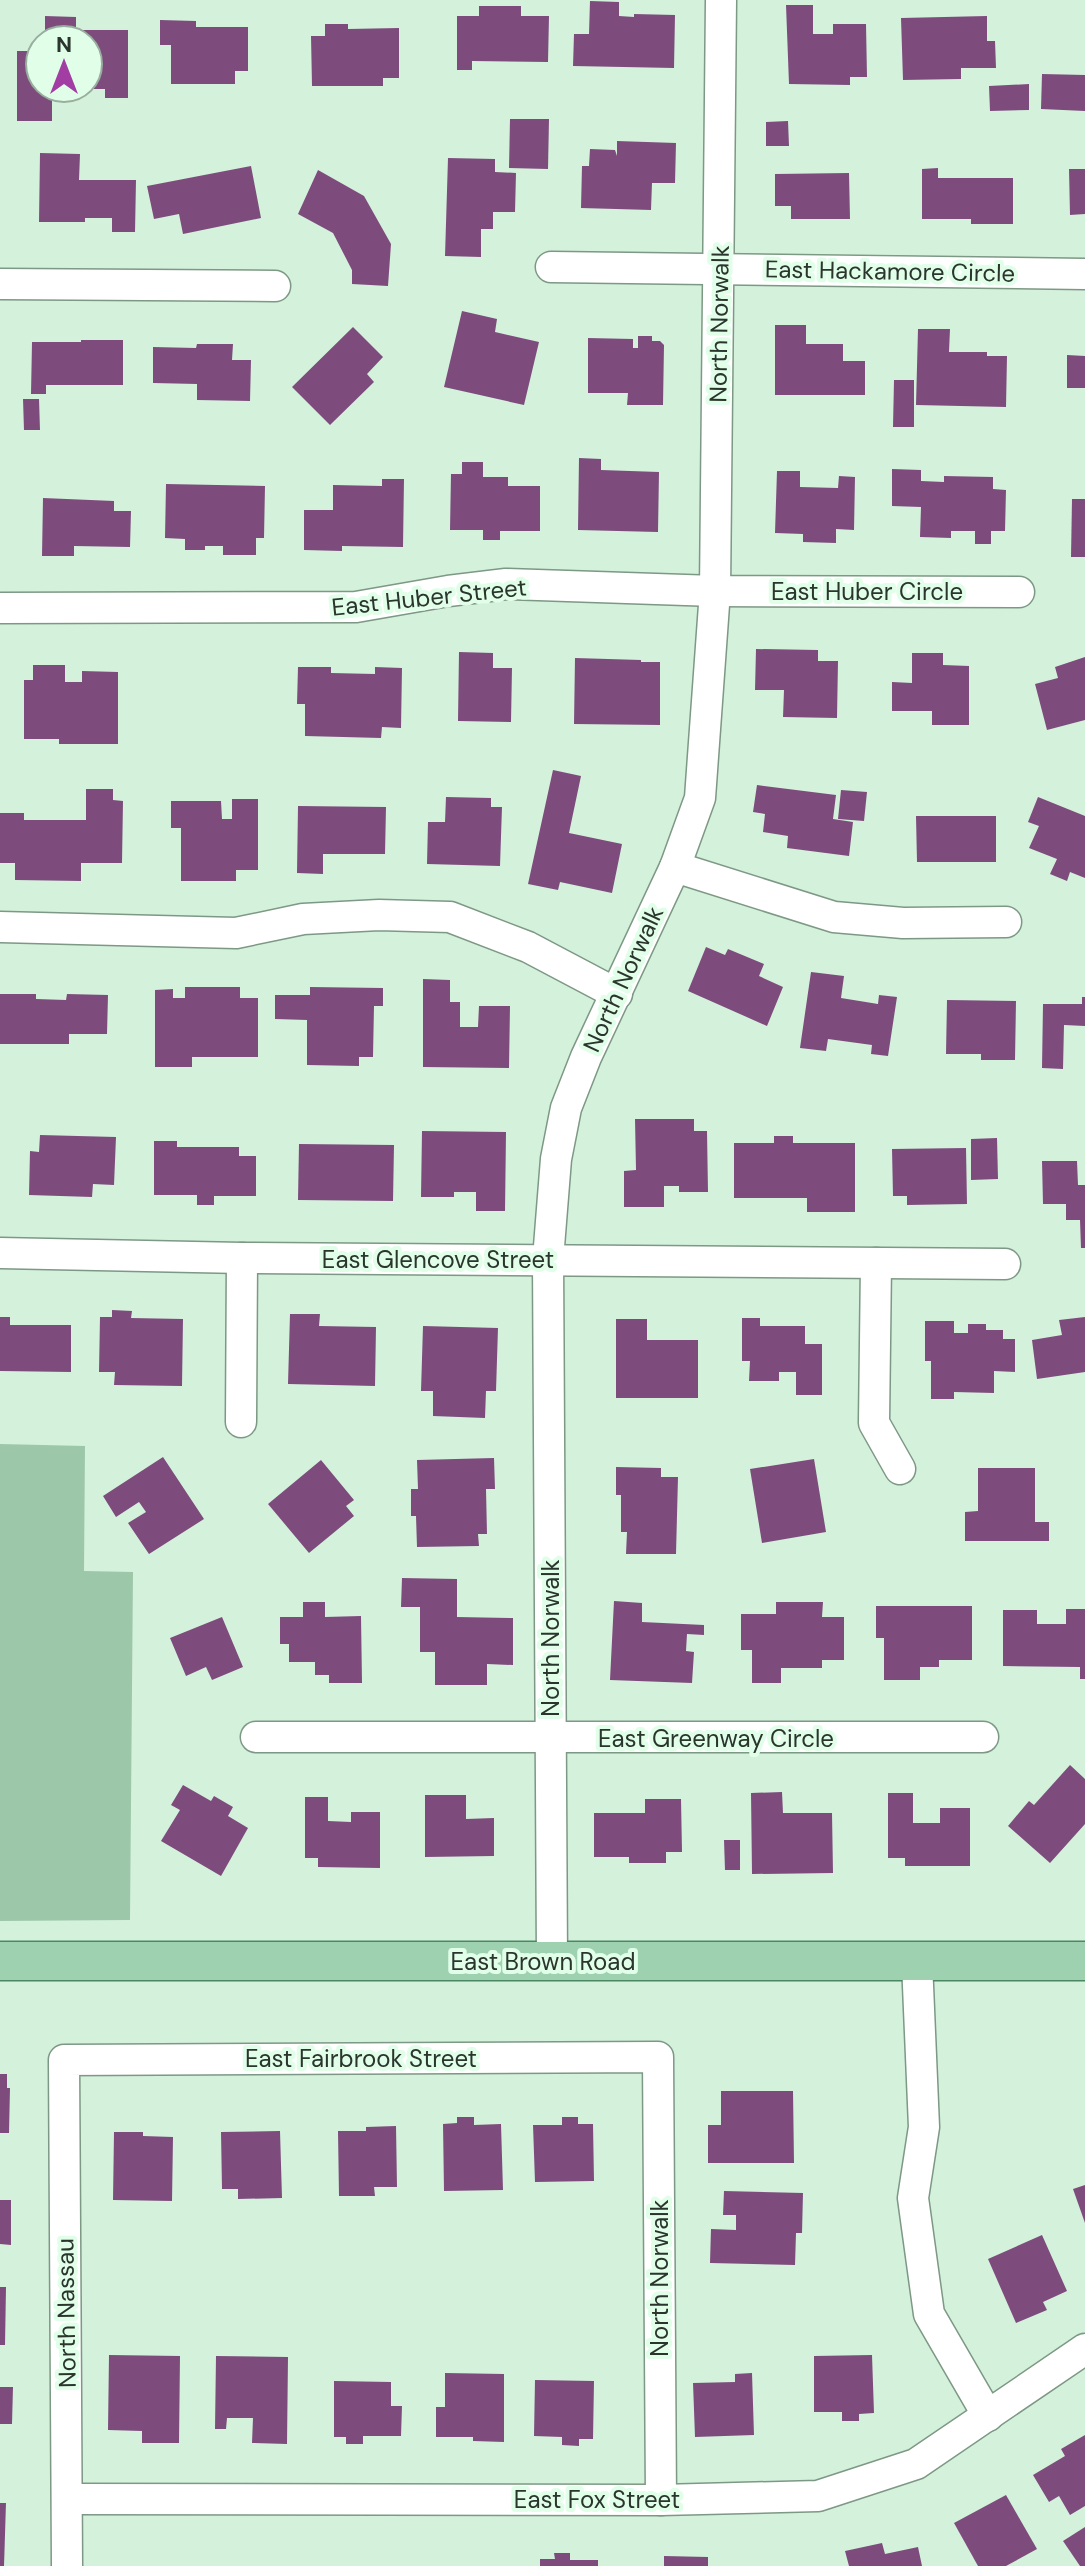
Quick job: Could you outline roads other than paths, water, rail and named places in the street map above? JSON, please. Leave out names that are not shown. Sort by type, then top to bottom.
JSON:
[{"type":"main road","name":"East Brown Road","points":[[0,1961],[1085,1961]]},
{"type":"street","name":"North Norwalk","points":[[552,1961],[548,1259],[556,1159],[566,1108],[586,1057],[675,867],[700,798],[715,591],[721,0]]},
{"type":"street","name":"East Hackamore Circle","points":[[551,267],[1085,274]]},
{"type":"street","points":[[0,284],[275,286]]},
{"type":"street","name":"East Huber Street","points":[[0,608],[356,607],[506,584],[715,591]]},
{"type":"street","name":"East Huber Circle","points":[[715,591],[1019,592]]},
{"type":"street","points":[[675,867],[834,917],[903,923],[1006,922]]},
{"type":"street","points":[[0,927],[236,933],[303,919],[379,915],[450,917],[528,947],[617,994]]},
{"type":"street","name":"East Glencove Street","points":[[0,1253],[1005,1264]]},
{"type":"street","points":[[241,1422],[242,1258]]},
{"type":"street","points":[[876,1263],[874,1423],[900,1469]]},
{"type":"street","name":"East Greenway Circle","points":[[256,1737],[983,1737]]},
{"type":"street","points":[[917,1962],[924,2127],[913,2198],[929,2314],[988,2416]]},
{"type":"street","name":"North Norwalk","points":[[658,2057],[661,2500]]},
{"type":"street","name":"East Fairbrook Street","points":[[64,2060],[658,2057]]},
{"type":"street","name":"North Nassau","points":[[64,2060],[67,2566]]},
{"type":"street","name":"East Fox Street","points":[[68,2499],[661,2500],[818,2496],[916,2464],[1085,2349]]}]
